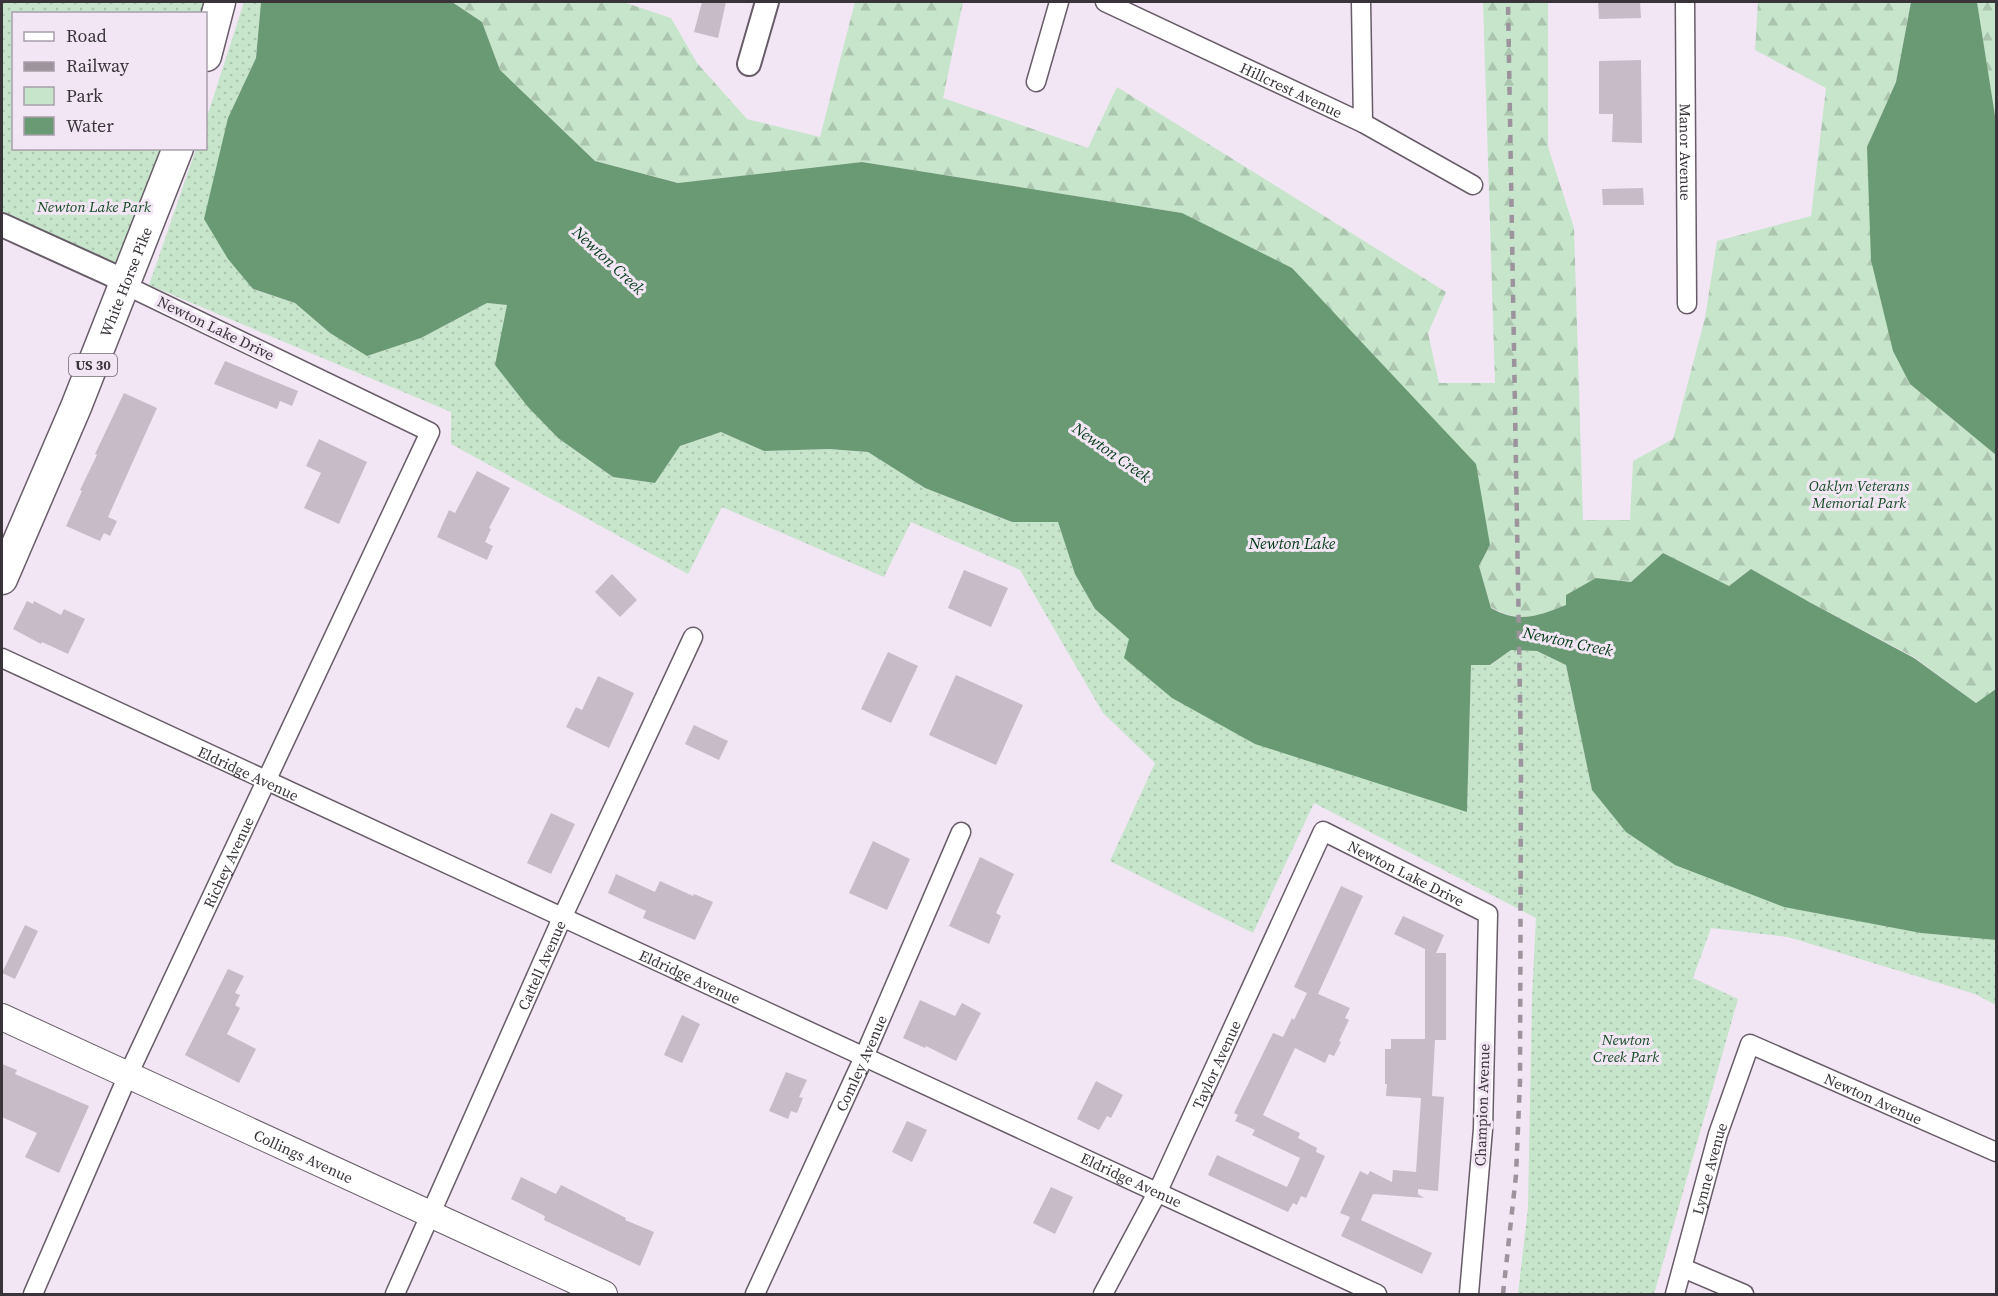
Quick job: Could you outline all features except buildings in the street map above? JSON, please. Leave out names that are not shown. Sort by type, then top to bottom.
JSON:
[{"type":"highway","points":[[207,52],[220,2]]},
{"type":"highway","name":"White Horse Pike","points":[[2,579],[76,407],[177,150]]},
{"type":"main road","name":"Collings Avenue","points":[[2,1017],[604,1294]]},
{"type":"street","points":[[748,64],[767,2]]},
{"type":"street","points":[[1036,82],[1059,2]]},
{"type":"street","name":"Hillcrest Avenue","points":[[1105,2],[1363,123],[1473,185]]},
{"type":"street","points":[[1361,2],[1363,123]]},
{"type":"street","name":"Manor Avenue","points":[[1685,2],[1687,304]]},
{"type":"street","name":"Newton Lake Drive","points":[[2,225],[111,275],[125,285],[430,432]]},
{"type":"street","name":"Richey Avenue","points":[[33,1294],[128,1075],[430,432]]},
{"type":"street","name":"Cattell Avenue","points":[[395,1294],[562,918],[693,637]]},
{"type":"street","name":"Eldridge Avenue","points":[[2,658],[1377,1294]]},
{"type":"street","name":"Newton Lake Drive","points":[[1323,831],[1488,914]]},
{"type":"street","name":"Taylor Avenue","points":[[1104,1294],[1158,1191],[1323,831]]},
{"type":"street","name":"Comley Avenue","points":[[755,1294],[864,1057],[961,832]]},
{"type":"street","name":"Champion Avenue","points":[[1469,1294],[1483,1129],[1488,914]]},
{"type":"street","name":"Newton Avenue","points":[[1750,1044],[1996,1152]]},
{"type":"street","name":"Lynne Avenue","points":[[1675,1294],[1718,1134],[1750,1044]]},
{"type":"street","points":[[1683,1268],[1744,1294]]},
{"type":"green space","name":"Newton Lake Park","points":[[2,2],[220,2],[207,13],[12,12],[12,150],[178,150],[125,285],[2,227]]},
{"type":"green space","name":"Newton Creek Park","points":[[244,2],[261,2],[256,58],[228,118],[252,289],[295,303],[330,333],[367,356],[421,338],[487,303],[507,305],[528,407],[558,438],[613,477],[655,483],[680,446],[721,432],[764,451],[829,449],[868,452],[925,488],[1011,522],[1058,521],[1075,574],[1095,609],[1129,639],[1467,812],[1471,665],[1491,665],[1511,650],[1537,651],[1566,665],[1592,790],[1921,933],[1996,940],[1996,1005],[1975,994],[1788,937],[1711,928],[1693,978],[1738,999],[1654,1294],[1518,1294],[1528,1208],[1532,996],[1536,918],[1314,803],[1253,933],[1110,861],[1155,763],[1103,713],[1020,570],[911,522],[884,577],[722,507],[688,574],[451,444],[451,412],[149,285],[196,150],[207,150],[207,117]]},
{"type":"green space","name":"Oaklyn Veterans Memorial Park","points":[[452,2],[623,2],[671,18],[697,63],[747,119],[820,137],[855,2],[963,2],[943,98],[1088,148],[1117,87],[1446,292],[1428,333],[1439,383],[1495,383],[1483,2],[1548,2],[1548,147],[1574,228],[1583,520],[1630,520],[1633,461],[1673,439],[1705,318],[1717,241],[1811,216],[1826,88],[1755,50],[1758,2],[1911,2],[1896,82],[1867,147],[1910,384],[1996,455],[1996,689],[1976,703],[1914,657],[1751,569],[1729,586],[1663,553],[1631,582],[1596,578],[1566,595],[1566,605],[1556,609],[1520,617],[1501,612],[1491,607],[1479,566],[1490,545],[1182,213],[862,162],[679,183],[595,161],[500,70],[482,22]]},
{"type":"green space","points":[[1977,2],[1996,2],[1996,122],[1993,106]]},
{"type":"water","name":"Newton Lake","points":[[261,2],[452,2],[482,22],[500,70],[595,161],[678,183],[862,162],[1182,213],[1292,268],[1476,464],[1490,545],[1479,566],[1491,608],[1511,616],[1537,615],[1566,605],[1566,595],[1596,578],[1631,582],[1663,553],[1729,586],[1751,569],[1914,658],[1976,703],[1996,689],[1996,940],[1921,933],[1784,907],[1675,865],[1626,832],[1592,790],[1566,665],[1537,651],[1511,650],[1490,665],[1471,665],[1467,812],[1255,744],[1172,698],[1124,658],[1129,639],[1095,609],[1075,574],[1058,522],[1012,522],[925,488],[868,452],[829,449],[764,451],[721,432],[680,446],[655,483],[613,477],[558,438],[528,407],[495,365],[507,305],[487,303],[421,338],[367,356],[330,333],[295,303],[253,289],[228,259],[204,219],[228,118],[256,58]]},
{"type":"water","points":[[1911,2],[1977,2],[1996,122],[1996,455],[1910,384],[1893,351],[1871,260],[1867,147],[1896,82]]},
{"type":"railway","points":[[1503,1294],[1516,1175],[1520,1081],[1521,756],[1508,2]]},
{"type":"water label","name":"Newton Creek","points":[[609,260]]},
{"type":"water label","name":"Newton Creek","points":[[1112,452]]},
{"type":"water label","name":"Newton Creek","points":[[1568,641]]}]
